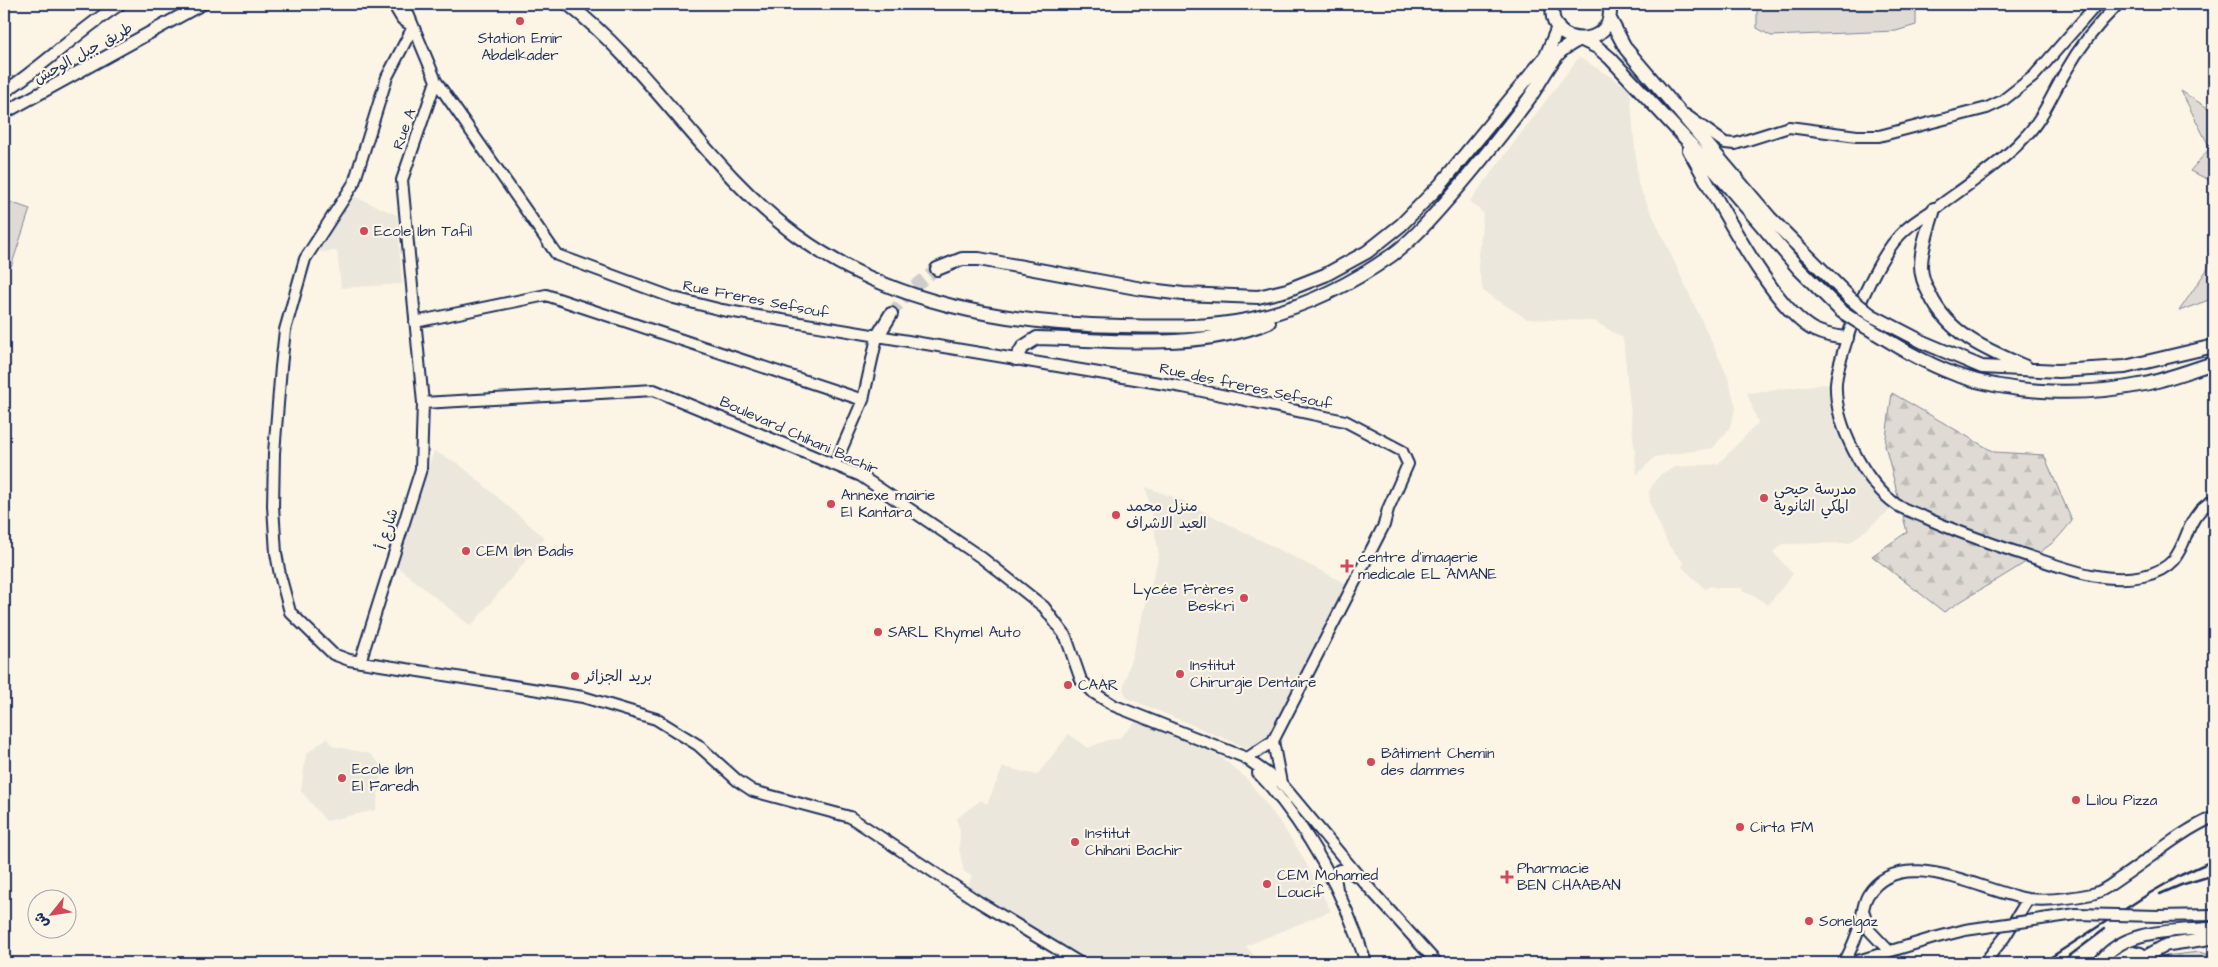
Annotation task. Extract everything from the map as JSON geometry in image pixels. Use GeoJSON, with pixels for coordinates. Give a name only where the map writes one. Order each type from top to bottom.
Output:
{"type":"FeatureCollection","features":[{"type":"Feature","properties":{"kind":"highway"},"geometry":{"type":"LineString","coordinates":[[568,4],[596,25],[628,58],[687,128],[773,216],[834,260],[887,286],[957,308],[1003,318],[1100,326],[1211,326],[1255,318],[1321,297]]}},
{"type":"Feature","properties":{"kind":"highway"},"geometry":{"type":"LineString","coordinates":[[1553,4],[1553,16],[1558,27],[1570,37],[1580,39],[1597,47],[1610,58],[1710,165],[1799,269],[1842,311],[1982,367],[2035,370],[2087,370],[2125,367],[2214,346]]}},
{"type":"Feature","properties":{"kind":"highway"},"geometry":{"type":"LineString","coordinates":[[1609,4],[1610,19],[1626,49],[1673,105],[1770,218],[1851,299],[1869,321],[1898,347],[1958,375],[2007,386],[2040,390],[2071,391],[2145,384],[2214,363]]}},
{"type":"Feature","properties":{"kind":"highway"},"geometry":{"type":"LineString","coordinates":[[1016,359],[1023,347],[1037,338],[1164,341],[1236,332],[1267,323],[1367,272],[1397,252],[1426,224],[1479,164],[1531,96],[1560,53],[1580,39],[1598,34],[1610,19]]}},
{"type":"Feature","properties":{"kind":"highway"},"geometry":{"type":"LineString","coordinates":[[937,269],[962,259],[979,259],[1166,292],[1258,297],[1286,290],[1325,275],[1367,252],[1401,225],[1440,185],[1546,56],[1558,27]]}},
{"type":"Feature","properties":{"kind":"highway"},"geometry":{"type":"LineString","coordinates":[[1677,131],[1747,250],[1786,306],[1813,329],[1831,336],[1847,338]]}},
{"type":"Feature","properties":{"kind":"highway"},"geometry":{"type":"LineString","coordinates":[[1934,209],[1924,246],[1921,266],[1924,283],[1934,303],[1960,334],[1985,349],[2035,370]]}},
{"type":"Feature","properties":{"kind":"highway"},"geometry":{"type":"LineString","coordinates":[[877,337],[891,314]]}},
{"type":"Feature","properties":{"kind":"main road","name":"طريق جبل الوحش"},"geometry":{"type":"LineString","coordinates":[[4,92],[33,73],[78,33],[120,4]]}},
{"type":"Feature","properties":{"kind":"main road","name":"طريق جبل الوحش"},"geometry":{"type":"LineString","coordinates":[[4,113],[202,4]]}},
{"type":"Feature","properties":{"kind":"main road"},"geometry":{"type":"LineString","coordinates":[[393,4],[402,19],[413,27]]}},
{"type":"Feature","properties":{"kind":"main road"},"geometry":{"type":"LineString","coordinates":[[404,4],[436,81]]}},
{"type":"Feature","properties":{"kind":"main road"},"geometry":{"type":"LineString","coordinates":[[1673,105],[1725,144],[1749,141],[1789,127],[1857,136],[1879,136],[1973,112],[2002,101],[2034,76],[2097,4]]}},
{"type":"Feature","properties":{"kind":"main road"},"geometry":{"type":"LineString","coordinates":[[2118,4],[2086,41],[2066,70],[2046,110],[2024,138],[1904,231],[1886,253],[1875,273],[1847,338],[1836,383],[1840,417],[1856,454],[1876,485],[1898,505],[1964,535],[2106,578],[2144,576],[2160,571],[2171,564],[2179,556],[2191,522],[2203,506],[2214,500]]}},
{"type":"Feature","properties":{"kind":"main road"},"geometry":{"type":"LineString","coordinates":[[413,27],[387,77],[354,183],[305,259],[285,330],[274,453],[273,506],[276,553],[290,612],[333,654],[360,662],[583,697],[656,719],[698,745],[738,781],[753,791],[850,817],[979,902],[1080,963]]}},
{"type":"Feature","properties":{"kind":"main road"},"geometry":{"type":"LineString","coordinates":[[2074,31],[2081,34],[2086,41]]}},
{"type":"Feature","properties":{"kind":"main road","name":"Rue A"},"geometry":{"type":"LineString","coordinates":[[415,322],[402,180],[436,81]]}},
{"type":"Feature","properties":{"kind":"main road","name":"Rue Freres Sefsouf"},"geometry":{"type":"LineString","coordinates":[[436,81],[557,255],[674,298],[722,310],[1016,359]]}},
{"type":"Feature","properties":{"kind":"main road"},"geometry":{"type":"LineString","coordinates":[[415,322],[546,295],[663,336],[863,400]]}},
{"type":"Feature","properties":{"kind":"main road","name":"شارع أ"},"geometry":{"type":"LineString","coordinates":[[360,662],[421,469],[423,403],[415,322]]}},
{"type":"Feature","properties":{"kind":"main road"},"geometry":{"type":"LineString","coordinates":[[835,464],[863,400],[877,337]]}},
{"type":"Feature","properties":{"kind":"main road","name":"Rue des freres Sefsouf"},"geometry":{"type":"LineString","coordinates":[[1016,359],[1184,387],[1345,421],[1402,451],[1408,464],[1388,509],[1384,525],[1273,741]]}},
{"type":"Feature","properties":{"kind":"main road","name":"Boulevard Chihani Bachir"},"geometry":{"type":"LineString","coordinates":[[423,403],[654,390],[835,464],[886,491],[982,558],[1044,607],[1066,637],[1081,680],[1094,692],[1115,706],[1245,758],[1281,783]]}},
{"type":"Feature","properties":{"kind":"main road"},"geometry":{"type":"LineString","coordinates":[[1366,963],[1358,939],[1321,861],[1288,810],[1245,758],[1273,741],[1281,783],[1361,879],[1437,963]]}},
{"type":"Feature","properties":{"kind":"main road"},"geometry":{"type":"LineString","coordinates":[[1844,963],[1856,936],[1864,904],[1874,887],[1890,876],[1909,872],[1942,874],[2028,899],[2062,898],[2096,893],[2204,821],[2214,817]]}},
{"type":"Feature","properties":{"kind":"main road"},"geometry":{"type":"LineString","coordinates":[[1337,892],[1336,878],[1339,870],[1346,870],[1361,879]]}},
{"type":"Feature","properties":{"kind":"main road"},"geometry":{"type":"LineString","coordinates":[[1984,963],[2004,938],[2028,899]]}},
{"type":"Feature","properties":{"kind":"main road"},"geometry":{"type":"LineString","coordinates":[[1864,904],[1870,930],[1888,950]]}},
{"type":"Feature","properties":{"kind":"main road"},"geometry":{"type":"LineString","coordinates":[[1851,963],[1888,950],[1965,930],[2076,914],[2214,915]]}},
{"type":"Feature","properties":{"kind":"main road"},"geometry":{"type":"LineString","coordinates":[[2099,963],[2117,945],[2130,938],[2214,928]]}},
{"type":"Feature","properties":{"kind":"main road"},"geometry":{"type":"LineString","coordinates":[[2134,963],[2147,960],[2166,945],[2214,938]]}},
{"type":"Feature","properties":{"kind":"main road"},"geometry":{"type":"LineString","coordinates":[[2112,963],[2130,952],[2137,951],[2147,960]]}},
{"type":"Feature","properties":{"kind":"shaded area"},"geometry":{"type":"Polygon","coordinates":[[[1579,57],[1630,89],[1638,184],[1728,377],[1736,408],[1729,429],[1713,448],[1655,457],[1637,475],[1623,338],[1594,321],[1527,319],[1483,291],[1478,266],[1483,213],[1470,201],[1579,57]]]}},
{"type":"Feature","properties":{"kind":"shaded area","name":"Ecole Ibn Tafil"},"geometry":{"type":"Polygon","coordinates":[[[353,196],[397,215],[402,284],[341,288],[337,251],[320,252],[320,246],[353,196]]]}},
{"type":"Feature","properties":{"kind":"shaded area","name":"مدرسة حيحي المكي الثانوية"},"geometry":{"type":"Polygon","coordinates":[[[1832,383],[1833,414],[1840,436],[1854,464],[1871,489],[1890,510],[1850,543],[1782,544],[1773,552],[1793,574],[1768,605],[1750,593],[1743,592],[1742,588],[1717,588],[1710,586],[1705,589],[1682,567],[1684,563],[1669,546],[1650,504],[1649,492],[1654,482],[1661,474],[1675,467],[1718,464],[1758,423],[1747,393],[1832,383]]]}},
{"type":"Feature","properties":{"kind":"shaded area","name":"CEM Ibn Badis"},"geometry":{"type":"Polygon","coordinates":[[[434,451],[459,464],[545,538],[471,626],[395,565],[434,451]]]}},
{"type":"Feature","properties":{"kind":"shaded area","name":"Lycée Frères Beskri"},"geometry":{"type":"Polygon","coordinates":[[[1146,487],[1181,500],[1347,584],[1268,740],[1258,747],[1245,747],[1127,698],[1123,689],[1159,555],[1146,487]]]}},
{"type":"Feature","properties":{"kind":"shaded area","name":"Institut Chihani Bachir"},"geometry":{"type":"Polygon","coordinates":[[[1138,720],[1221,757],[1248,780],[1301,854],[1331,911],[1246,946],[1256,958],[1255,963],[1091,963],[997,906],[968,886],[972,876],[964,872],[959,849],[960,830],[956,819],[981,800],[987,804],[1003,767],[1037,775],[1069,734],[1088,748],[1108,740],[1118,739],[1138,720]]]}},
{"type":"Feature","properties":{"kind":"shaded area","name":"Ecole Ibn El Faredh"},"geometry":{"type":"Polygon","coordinates":[[[327,738],[333,746],[370,754],[382,766],[376,810],[326,821],[301,791],[306,754],[327,738]]]}},
{"type":"Feature","properties":{"kind":"green space"},"geometry":{"type":"Polygon","coordinates":[[[1757,4],[1916,4],[1916,25],[1896,31],[1771,36],[1757,28],[1757,4]]]}},
{"type":"Feature","properties":{"kind":"green space"},"geometry":{"type":"Polygon","coordinates":[[[2181,91],[2214,112],[2214,182],[2190,171],[2210,148],[2181,91]]]}},
{"type":"Feature","properties":{"kind":"green space"},"geometry":{"type":"Polygon","coordinates":[[[4,200],[30,209],[11,267],[4,265],[4,200]]]}},
{"type":"Feature","properties":{"kind":"green space"},"geometry":{"type":"Polygon","coordinates":[[[2214,247],[2214,298],[2179,311],[2208,268],[2214,247]]]}},
{"type":"Feature","properties":{"kind":"green space"},"geometry":{"type":"Polygon","coordinates":[[[1892,393],[1994,452],[2044,455],[2072,521],[2051,544],[2012,571],[1944,612],[1872,556],[1907,532],[1885,445],[1892,393]]]}},
{"type":"Feature","properties":{"kind":"green space"},"geometry":{"type":"Polygon","coordinates":[[[2199,952],[2214,956],[2214,963],[2161,963],[2165,956],[2199,952]]]}},
{"type":"Feature","properties":{"kind":"tunnel"},"geometry":{"type":"LineString","coordinates":[[891,314],[911,289],[937,269]]}},
{"type":"Feature","properties":{"kind":"railway"},"geometry":{"type":"LineString","coordinates":[[2042,963],[2150,893],[2181,875],[2214,860]]}},
{"type":"Feature","properties":{"kind":"railway"},"geometry":{"type":"LineString","coordinates":[[2160,894],[2181,885],[2214,875]]}},
{"type":"Feature","properties":{"kind":"railway"},"geometry":{"type":"LineString","coordinates":[[2060,963],[2105,929]]}},
{"type":"Feature","properties":{"kind":"place","name":"Station Emir Abdelkader"},"geometry":{"type":"Point","coordinates":[520,21]}},
{"type":"Feature","properties":{"kind":"place","name":"Ecole Ibn Tafil"},"geometry":{"type":"Point","coordinates":[364,231]}},
{"type":"Feature","properties":{"kind":"place","name":"مدرسة حيحي المكي الثانوية"},"geometry":{"type":"Point","coordinates":[1764,498]}},
{"type":"Feature","properties":{"kind":"place","name":"Annexe mairie El Kantara"},"geometry":{"type":"Point","coordinates":[831,504]}},
{"type":"Feature","properties":{"kind":"place","name":"منزل محمد العيد الاشراف"},"geometry":{"type":"Point","coordinates":[1116,515]}},
{"type":"Feature","properties":{"kind":"place","name":"CEM Ibn Badis"},"geometry":{"type":"Point","coordinates":[466,551]}},
{"type":"Feature","properties":{"kind":"place","name":"centre d'imagerie medicale EL AMANE"},"geometry":{"type":"Point","coordinates":[1347,566]}},
{"type":"Feature","properties":{"kind":"place","name":"Lycée Frères Beskri"},"geometry":{"type":"Point","coordinates":[1244,598]}},
{"type":"Feature","properties":{"kind":"place","name":"SARL Rhymel Auto"},"geometry":{"type":"Point","coordinates":[878,632]}},
{"type":"Feature","properties":{"kind":"place","name":"Institut Chirurgie Dentaire"},"geometry":{"type":"Point","coordinates":[1180,674]}},
{"type":"Feature","properties":{"kind":"place","name":"بريد الجزائر"},"geometry":{"type":"Point","coordinates":[575,676]}},
{"type":"Feature","properties":{"kind":"place","name":"CAAR"},"geometry":{"type":"Point","coordinates":[1068,685]}},
{"type":"Feature","properties":{"kind":"place","name":"Bâtiment Chemin des dammes"},"geometry":{"type":"Point","coordinates":[1371,762]}},
{"type":"Feature","properties":{"kind":"place","name":"Ecole Ibn El Faredh"},"geometry":{"type":"Point","coordinates":[342,778]}},
{"type":"Feature","properties":{"kind":"place","name":"Lilou Pizza"},"geometry":{"type":"Point","coordinates":[2076,800]}},
{"type":"Feature","properties":{"kind":"place","name":"Cirta FM"},"geometry":{"type":"Point","coordinates":[1740,827]}},
{"type":"Feature","properties":{"kind":"place","name":"Institut Chihani Bachir"},"geometry":{"type":"Point","coordinates":[1075,842]}},
{"type":"Feature","properties":{"kind":"place","name":"Pharmacie BEN CHAABAN"},"geometry":{"type":"Point","coordinates":[1507,877]}},
{"type":"Feature","properties":{"kind":"place","name":"CEM Mohamed Loucif"},"geometry":{"type":"Point","coordinates":[1267,884]}},
{"type":"Feature","properties":{"kind":"place","name":"Sonelgaz"},"geometry":{"type":"Point","coordinates":[1809,921]}}]}
